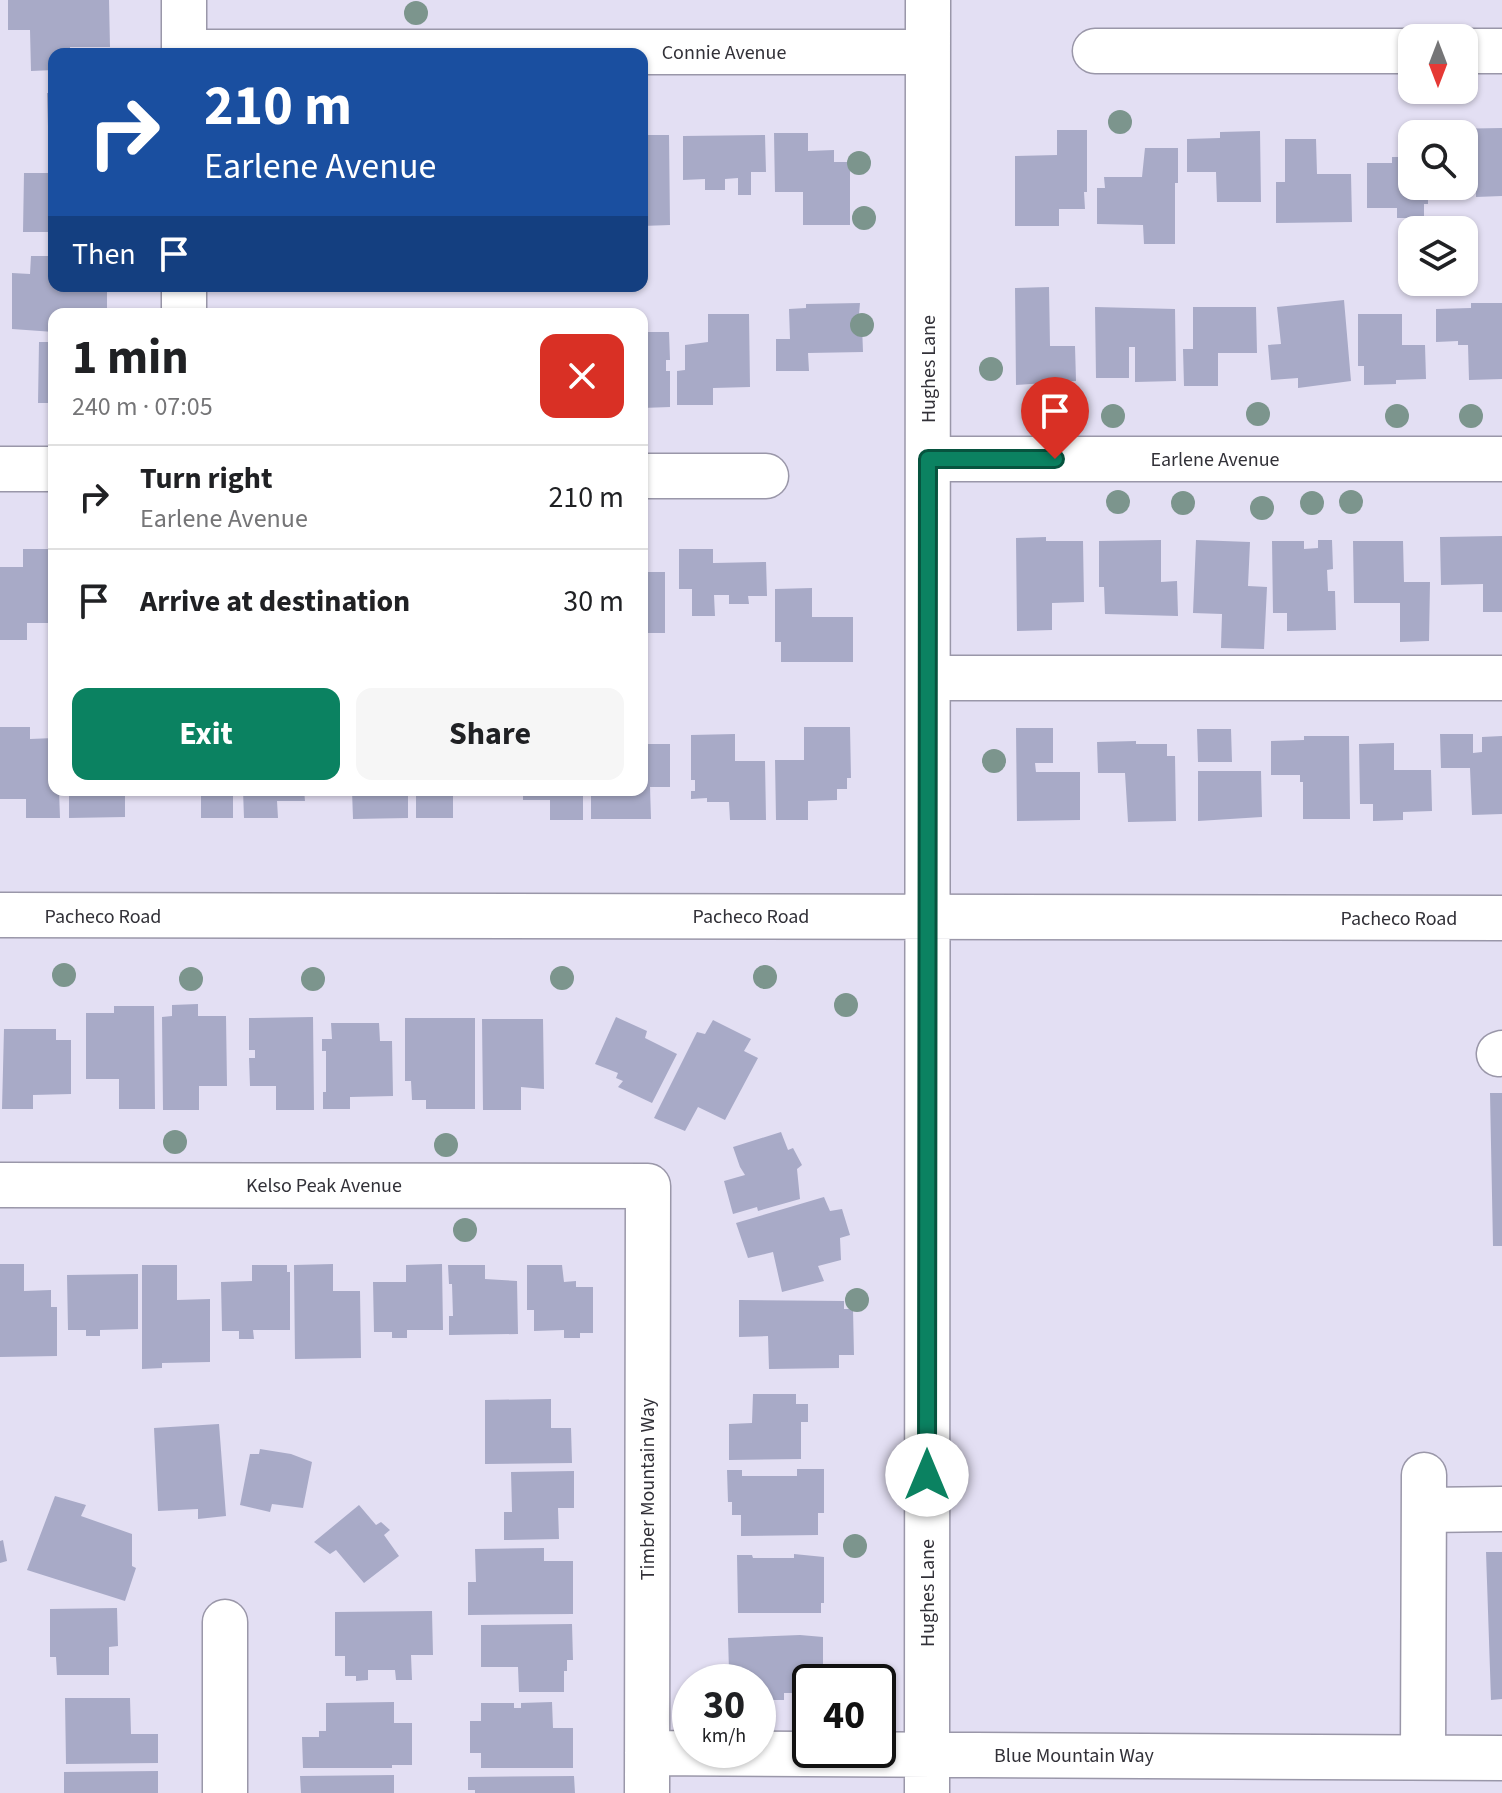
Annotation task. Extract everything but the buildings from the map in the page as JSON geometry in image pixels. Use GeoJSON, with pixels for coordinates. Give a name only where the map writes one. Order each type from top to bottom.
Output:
{"type":"FeatureCollection","features":[{"type":"Feature","properties":{"kind":"street"},"geometry":{"type":"LineString","coordinates":[[184,0],[184,48]]}},
{"type":"Feature","properties":{"kind":"street","name":"Hughes Lane"},"geometry":{"type":"LineString","coordinates":[[927,1773],[928,0]]}},
{"type":"Feature","properties":{"kind":"street"},"geometry":{"type":"LineString","coordinates":[[1095,51],[1398,51]]}},
{"type":"Feature","properties":{"kind":"street"},"geometry":{"type":"LineString","coordinates":[[1478,51],[1502,51]]}},
{"type":"Feature","properties":{"kind":"street","name":"Connie Avenue"},"geometry":{"type":"LineString","coordinates":[[648,52],[928,52]]}},
{"type":"Feature","properties":{"kind":"street","name":"Earlene Avenue"},"geometry":{"type":"LineString","coordinates":[[928,459],[1502,459]]}},
{"type":"Feature","properties":{"kind":"street"},"geometry":{"type":"LineString","coordinates":[[0,469],[48,469]]}},
{"type":"Feature","properties":{"kind":"street"},"geometry":{"type":"LineString","coordinates":[[648,476],[766,476]]}},
{"type":"Feature","properties":{"kind":"street"},"geometry":{"type":"LineString","coordinates":[[928,678],[1502,678]]}},
{"type":"Feature","properties":{"kind":"street","name":"Pacheco Road"},"geometry":{"type":"LineString","coordinates":[[0,915],[1502,918]]}},
{"type":"Feature","properties":{"kind":"street","name":"Kelso Peak Avenue"},"geometry":{"type":"LineString","coordinates":[[0,1185],[648,1186]]}},
{"type":"Feature","properties":{"kind":"street","name":"Timber Mountain Way"},"geometry":{"type":"LineString","coordinates":[[647,1773],[648,1186]]}},
{"type":"Feature","properties":{"kind":"street"},"geometry":{"type":"LineString","coordinates":[[1423,1757],[1424,1492],[1502,1509]]}},
{"type":"Feature","properties":{"kind":"street"},"geometry":{"type":"LineString","coordinates":[[225,1622],[225,1793]]}},
{"type":"Feature","properties":{"kind":"street","name":"Blue Mountain Way"},"geometry":{"type":"LineString","coordinates":[[647,1773],[927,1773],[1423,1757],[1502,1758]]}},
{"type":"Feature","properties":{"kind":"route"},"geometry":{"type":"LineString","coordinates":[[927,1475],[928,459],[1055,459]]}}]}
